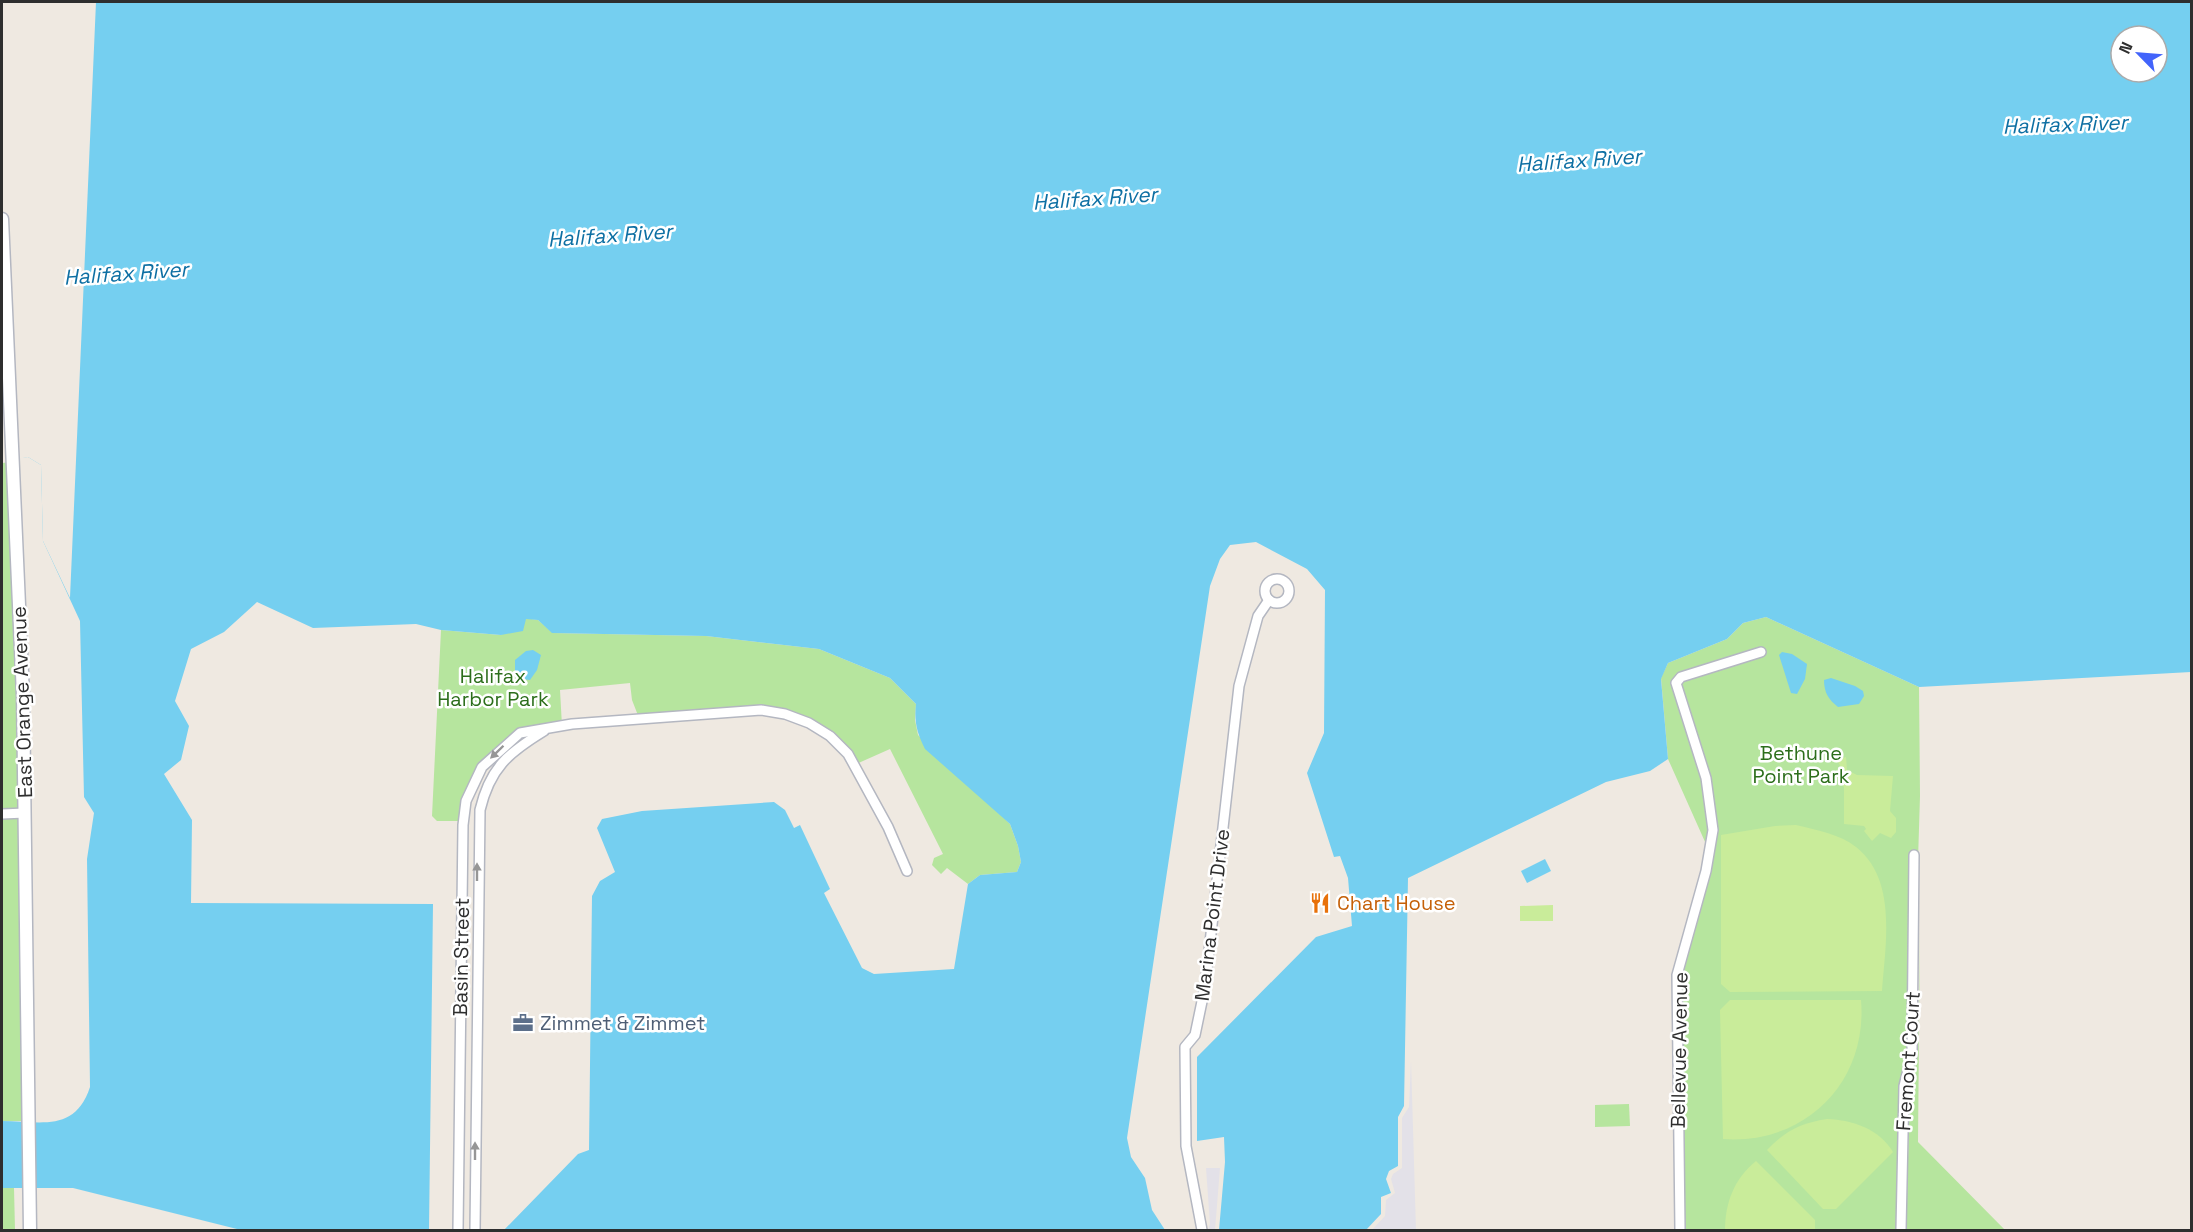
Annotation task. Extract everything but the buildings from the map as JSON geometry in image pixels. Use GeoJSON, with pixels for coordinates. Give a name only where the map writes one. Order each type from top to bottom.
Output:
{"type":"FeatureCollection","features":[{"type":"Feature","properties":{"kind":"street","name":"East Orange Avenue"},"geometry":{"type":"LineString","coordinates":[[2,219],[23,696],[30,1230]]}},
{"type":"Feature","properties":{"kind":"street","name":"Marina Point Drive"},"geometry":{"type":"LineString","coordinates":[[1202,1230],[1186,1146],[1185,1047],[1195,1035],[1205,987],[1239,686],[1258,616],[1269,600]]}},
{"type":"Feature","properties":{"kind":"street","name":"Bellevue Avenue"},"geometry":{"type":"LineString","coordinates":[[1680,1230],[1677,975],[1706,871],[1713,830],[1706,778],[1676,683],[1681,677],[1761,652]]}},
{"type":"Feature","properties":{"kind":"street","name":"Basin Street"},"geometry":{"type":"LineString","coordinates":[[458,1230],[463,825],[466,801],[482,767],[520,733],[583,723],[761,710],[800,720],[830,736],[848,754],[888,827],[907,871]]}},
{"type":"Feature","properties":{"kind":"street","name":"Basin Street"},"geometry":{"type":"LineString","coordinates":[[475,1230],[478,826],[484,790],[506,756],[549,728]]}},
{"type":"Feature","properties":{"kind":"street"},"geometry":{"type":"LineString","coordinates":[[2,814],[25,813]]}},
{"type":"Feature","properties":{"kind":"street"},"geometry":{"type":"LineString","coordinates":[[463,825],[478,826]]}},
{"type":"Feature","properties":{"kind":"street","name":"Fremont Court"},"geometry":{"type":"LineString","coordinates":[[1901,1230],[1904,1086],[1912,1054],[1914,855]]}},
{"type":"Feature","properties":{"kind":"street"},"geometry":{"type":"LineString","coordinates":[[461,913],[477,912]]}},
{"type":"Feature","properties":{"kind":"street"},"geometry":{"type":"LineString","coordinates":[[461,1003],[476,1002]]}},
{"type":"Feature","properties":{"kind":"street"},"geometry":{"type":"LineString","coordinates":[[460,1060],[476,1060]]}},
{"type":"Feature","properties":{"kind":"street"},"geometry":{"type":"LineString","coordinates":[[459,1185],[475,1185]]}},
{"type":"Feature","properties":{"kind":"shaded area"},"geometry":{"type":"Polygon","coordinates":[[[1411,1061],[1416,1230],[1372,1230],[1385,1216],[1386,1200],[1395,1193],[1391,1179],[1393,1174],[1402,1168],[1402,1118],[1409,1107],[1411,1061]]]}},
{"type":"Feature","properties":{"kind":"shaded area"},"geometry":{"type":"Polygon","coordinates":[[[1206,1168],[1220,1168],[1215,1230],[1208,1230],[1210,1224],[1206,1168]]]}},
{"type":"Feature","properties":{"kind":"green space"},"geometry":{"type":"Polygon","coordinates":[[[10,459],[31,1121],[2,1121],[2,460],[10,459]]]}},
{"type":"Feature","properties":{"kind":"green space","name":"Bethune Point Park"},"geometry":{"type":"Polygon","coordinates":[[[1766,617],[1919,687],[1920,796],[1912,1054],[1904,1086],[1901,1230],[1686,1230],[1677,1123],[1677,975],[1710,853],[1668,759],[1661,678],[1668,663],[1727,639],[1743,623],[1766,617]]]}},
{"type":"Feature","properties":{"kind":"green space","name":"Halifax Harbor Park"},"geometry":{"type":"Polygon","coordinates":[[[525,618],[538,620],[553,633],[706,636],[819,649],[890,678],[916,704],[915,720],[918,735],[1010,824],[1021,862],[1017,872],[980,875],[968,884],[947,868],[941,874],[932,865],[934,858],[943,854],[890,749],[854,765],[848,754],[809,723],[761,710],[639,718],[632,700],[630,683],[560,690],[562,726],[520,733],[482,767],[463,821],[437,821],[432,816],[441,630],[501,635],[525,618]]]}},
{"type":"Feature","properties":{"kind":"green space"},"geometry":{"type":"Polygon","coordinates":[[[1846,757],[1847,770],[1857,775],[1893,776],[1890,811],[1896,818],[1896,832],[1891,838],[1880,833],[1872,841],[1864,831],[1866,829],[1864,826],[1844,824],[1844,787],[1838,780],[1842,769],[1837,760],[1846,757]]]}},
{"type":"Feature","properties":{"kind":"green space"},"geometry":{"type":"Polygon","coordinates":[[[1796,825],[1828,833],[1850,843],[1869,861],[1878,877],[1886,914],[1882,991],[1730,992],[1721,984],[1721,835],[1796,825]]]}},
{"type":"Feature","properties":{"kind":"green space"},"geometry":{"type":"Polygon","coordinates":[[[1553,905],[1553,921],[1520,921],[1520,906],[1553,905]]]}},
{"type":"Feature","properties":{"kind":"green space"},"geometry":{"type":"Polygon","coordinates":[[[1920,928],[1918,1142],[2005,1230],[1906,1230],[1910,1087],[1918,1054],[1920,928]]]}},
{"type":"Feature","properties":{"kind":"green space"},"geometry":{"type":"Polygon","coordinates":[[[1730,1000],[1861,1000],[1860,1030],[1854,1057],[1842,1082],[1825,1102],[1805,1119],[1780,1131],[1753,1138],[1723,1139],[1720,1010],[1730,1000]]]}},
{"type":"Feature","properties":{"kind":"green space"},"geometry":{"type":"Polygon","coordinates":[[[1629,1104],[1630,1126],[1595,1127],[1595,1105],[1629,1104]]]}},
{"type":"Feature","properties":{"kind":"green space"},"geometry":{"type":"Polygon","coordinates":[[[1827,1119],[1846,1121],[1864,1127],[1880,1137],[1893,1152],[1836,1209],[1823,1209],[1767,1150],[1794,1129],[1827,1119]]]}},
{"type":"Feature","properties":{"kind":"green space"},"geometry":{"type":"Polygon","coordinates":[[[1756,1161],[1815,1220],[1815,1230],[1725,1230],[1725,1220],[1732,1192],[1748,1168],[1756,1161]]]}},
{"type":"Feature","properties":{"kind":"green space"},"geometry":{"type":"Polygon","coordinates":[[[2,1188],[14,1188],[15,1230],[2,1230],[2,1188]]]}},
{"type":"Feature","properties":{"kind":"water","name":"Halifax River"},"geometry":{"type":"Polygon","coordinates":[[[2,2],[2191,2],[2191,672],[1919,687],[1766,617],[1743,623],[1727,639],[1668,663],[1661,679],[1668,759],[1650,771],[1606,782],[1408,878],[1404,1106],[1398,1117],[1398,1166],[1389,1171],[1386,1179],[1391,1193],[1381,1197],[1381,1214],[1366,1230],[1219,1230],[1225,1162],[1224,1137],[1197,1141],[1197,1057],[1316,937],[1352,926],[1348,878],[1340,856],[1334,857],[1307,773],[1324,733],[1325,590],[1307,569],[1256,542],[1230,545],[1220,559],[1210,586],[1127,1138],[1131,1157],[1145,1178],[1152,1210],[1165,1230],[504,1230],[578,1154],[589,1150],[592,896],[600,881],[615,872],[597,828],[602,819],[642,811],[774,802],[785,810],[794,828],[800,825],[830,889],[824,893],[862,968],[874,974],[954,969],[968,884],[980,875],[1017,872],[1021,862],[1010,824],[925,749],[917,727],[916,704],[890,678],[819,649],[706,636],[552,633],[538,620],[526,619],[523,631],[501,635],[441,630],[416,624],[313,628],[257,602],[224,632],[191,649],[175,701],[189,726],[181,760],[164,774],[192,820],[191,903],[433,904],[429,1230],[241,1230],[73,1188],[2,1188],[2,1121],[43,1122],[66,1118],[83,1102],[90,1087],[87,859],[94,813],[84,797],[80,621],[43,541],[41,465],[28,457],[2,460],[2,2]]]}},
{"type":"Feature","properties":{"kind":"water"},"geometry":{"type":"Polygon","coordinates":[[[533,650],[541,655],[537,670],[530,680],[521,679],[515,673],[515,660],[526,651],[533,650]]]}},
{"type":"Feature","properties":{"kind":"water"},"geometry":{"type":"Polygon","coordinates":[[[1782,652],[1792,654],[1807,664],[1805,679],[1797,694],[1791,693],[1779,655],[1782,652]]]}},
{"type":"Feature","properties":{"kind":"water"},"geometry":{"type":"Polygon","coordinates":[[[1831,678],[1863,691],[1864,696],[1859,704],[1838,707],[1828,696],[1824,685],[1824,680],[1831,678]]]}},
{"type":"Feature","properties":{"kind":"water"},"geometry":{"type":"Polygon","coordinates":[[[1545,859],[1551,871],[1527,883],[1521,871],[1545,859]]]}},
{"type":"Feature","properties":{"kind":"pier"},"geometry":{"type":"Polygon","coordinates":[[[2,2],[96,2],[70,598],[43,541],[41,465],[28,457],[23,458],[23,461],[2,463],[2,2]]]}},
{"type":"Feature","properties":{"kind":"place","name":"Chart House"},"geometry":{"type":"Point","coordinates":[1320,903]}},
{"type":"Feature","properties":{"kind":"place","name":"Zimmet & Zimmet"},"geometry":{"type":"Point","coordinates":[523,1023]}}]}
